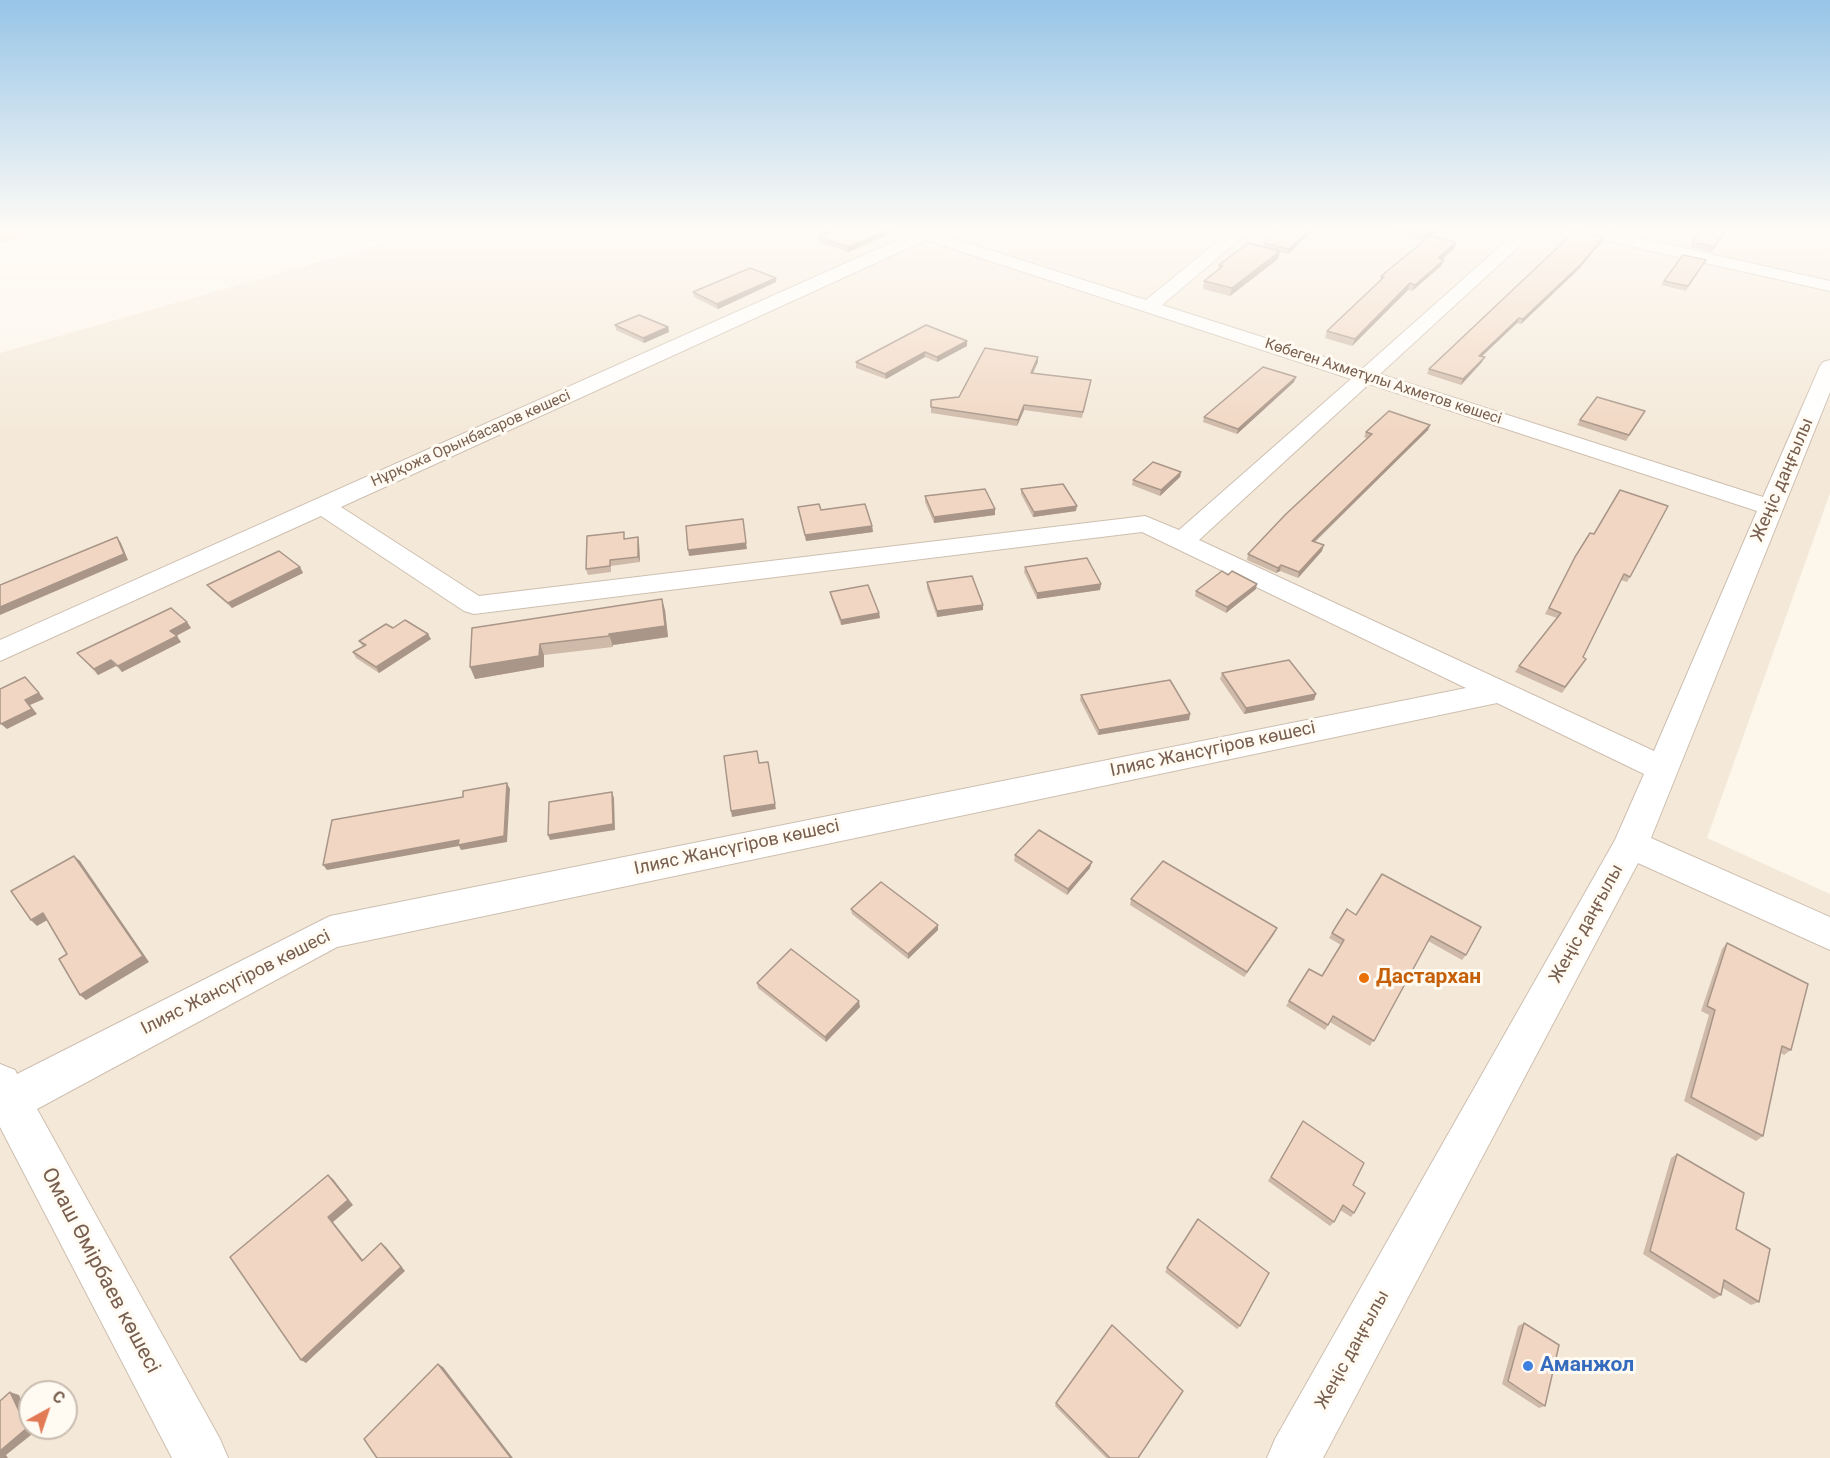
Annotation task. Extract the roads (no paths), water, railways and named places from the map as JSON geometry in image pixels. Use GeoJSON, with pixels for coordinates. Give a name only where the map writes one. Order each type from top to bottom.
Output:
{"type":"FeatureCollection","features":[{"type":"Feature","properties":{"kind":"street","name":"Нұрқожа Орынбасаров көшесі"},"geometry":{"type":"LineString","coordinates":[[0,651],[791,295]]}},
{"type":"Feature","properties":{"kind":"street","name":"Көбеген Ахметұлы Ахметов көшесі"},"geometry":{"type":"LineString","coordinates":[[1114,295],[1771,507]]}},
{"type":"Feature","properties":{"kind":"street"},"geometry":{"type":"LineString","coordinates":[[1148,307],[1163,295]]}},
{"type":"Feature","properties":{"kind":"street"},"geometry":{"type":"LineString","coordinates":[[1181,542],[1457,295]]}},
{"type":"Feature","properties":{"kind":"street","name":"Жеңіс даңғылы"},"geometry":{"type":"LineString","coordinates":[[1294,1458],[1631,844],[1830,366]]}},
{"type":"Feature","properties":{"kind":"street"},"geometry":{"type":"LineString","coordinates":[[322,506],[474,605],[1145,524],[1663,769]]}},
{"type":"Feature","properties":{"kind":"street","name":"Ілияс Жансүгіров көшесі"},"geometry":{"type":"LineString","coordinates":[[5,1093],[330,932],[1499,692]]}},
{"type":"Feature","properties":{"kind":"street"},"geometry":{"type":"LineString","coordinates":[[1631,844],[1830,934]]}},
{"type":"Feature","properties":{"kind":"street","name":"Омаш Өмірбаев көшесі"},"geometry":{"type":"LineString","coordinates":[[5,1093],[201,1458]]}},
{"type":"Feature","properties":{"kind":"place","name":"Дастархан"},"geometry":{"type":"Point","coordinates":[1364,978]}},
{"type":"Feature","properties":{"kind":"place","name":"Аманжол"},"geometry":{"type":"Point","coordinates":[1528,1366]}}]}
